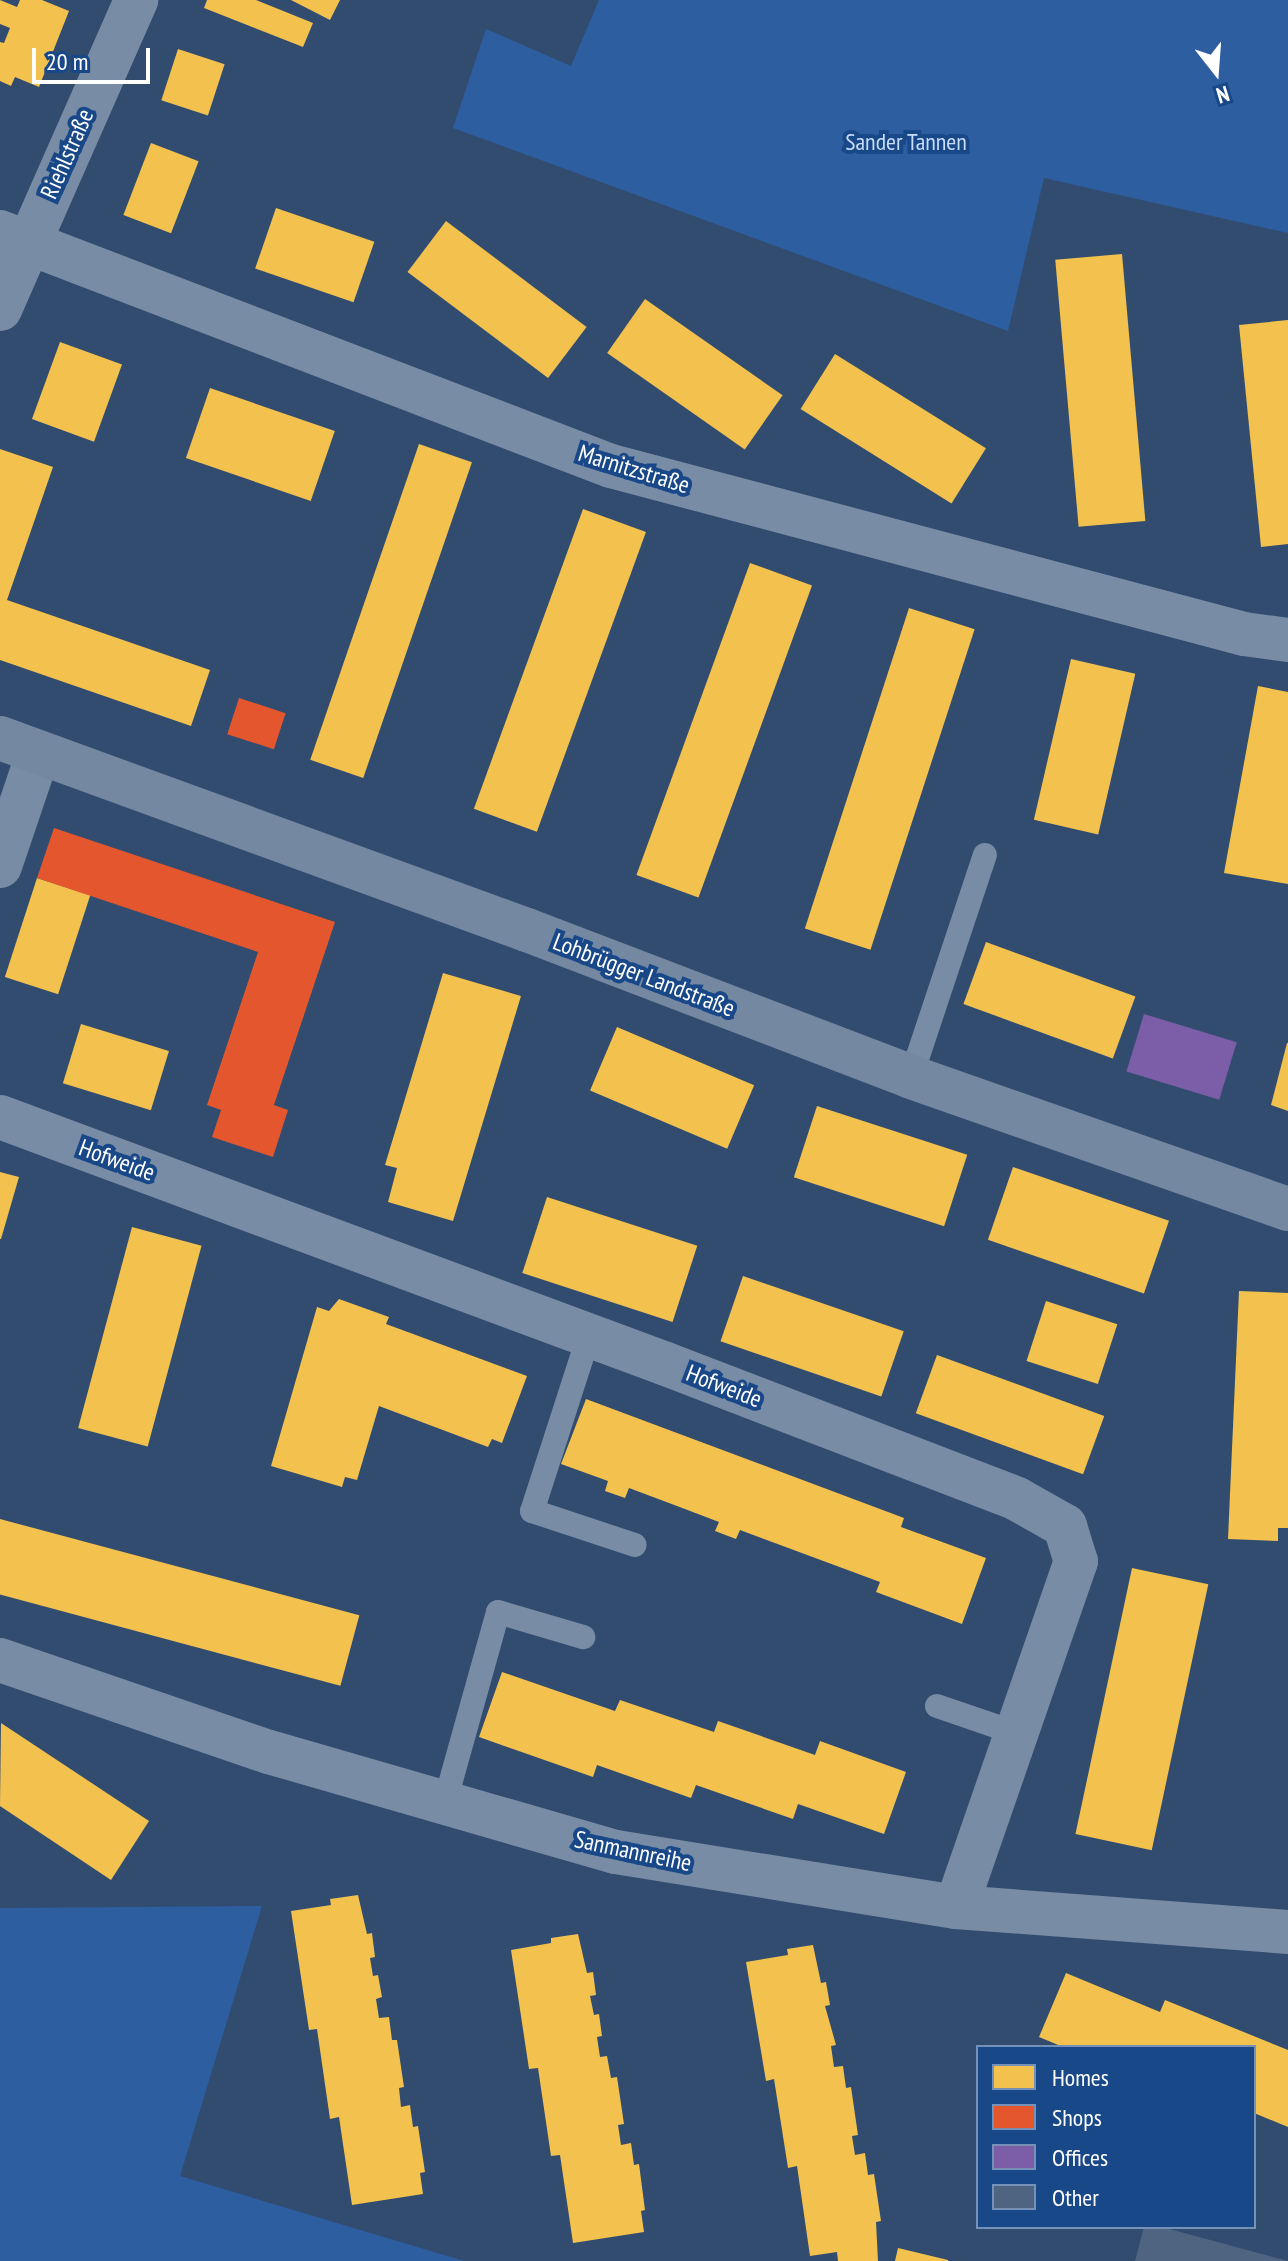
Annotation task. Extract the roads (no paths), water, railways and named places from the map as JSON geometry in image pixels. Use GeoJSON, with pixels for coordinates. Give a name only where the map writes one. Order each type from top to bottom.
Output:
{"type":"FeatureCollection","features":[{"type":"Feature","properties":{"kind":"street","name":"Riehlstraße"},"geometry":{"type":"LineString","coordinates":[[0,309],[14,237],[136,0]]}},
{"type":"Feature","properties":{"kind":"street","name":"Marnitzstraße"},"geometry":{"type":"LineString","coordinates":[[14,237],[611,466],[1244,634],[1288,640]]}},
{"type":"Feature","properties":{"kind":"street"},"geometry":{"type":"LineString","coordinates":[[0,866],[19,746]]}},
{"type":"Feature","properties":{"kind":"street","name":"Lohbrügger Landstraße"},"geometry":{"type":"LineString","coordinates":[[19,746],[527,930],[911,1077],[1288,1209]]}},
{"type":"Feature","properties":{"kind":"street","name":"Hofweide"},"geometry":{"type":"LineString","coordinates":[[0,1117],[589,1335],[1017,1499],[1065,1526],[1076,1561],[956,1907]]}},
{"type":"Feature","properties":{"kind":"street","name":"Sanmannreihe"},"geometry":{"type":"LineString","coordinates":[[0,1660],[269,1752],[616,1852],[956,1907],[1288,1932]]}},
{"type":"Feature","properties":{"kind":"lane"},"geometry":{"type":"LineString","coordinates":[[911,1077],[985,855]]}},
{"type":"Feature","properties":{"kind":"lane"},"geometry":{"type":"LineString","coordinates":[[589,1335],[532,1511],[635,1545]]}},
{"type":"Feature","properties":{"kind":"lane"},"geometry":{"type":"LineString","coordinates":[[445,1802],[498,1612],[583,1637]]}},
{"type":"Feature","properties":{"kind":"lane"},"geometry":{"type":"LineString","coordinates":[[937,1706],[1016,1733]]}},
{"type":"Feature","properties":{"kind":"park label","name":"Sander Tannen"},"geometry":{"type":"Point","coordinates":[906,142]}}]}
